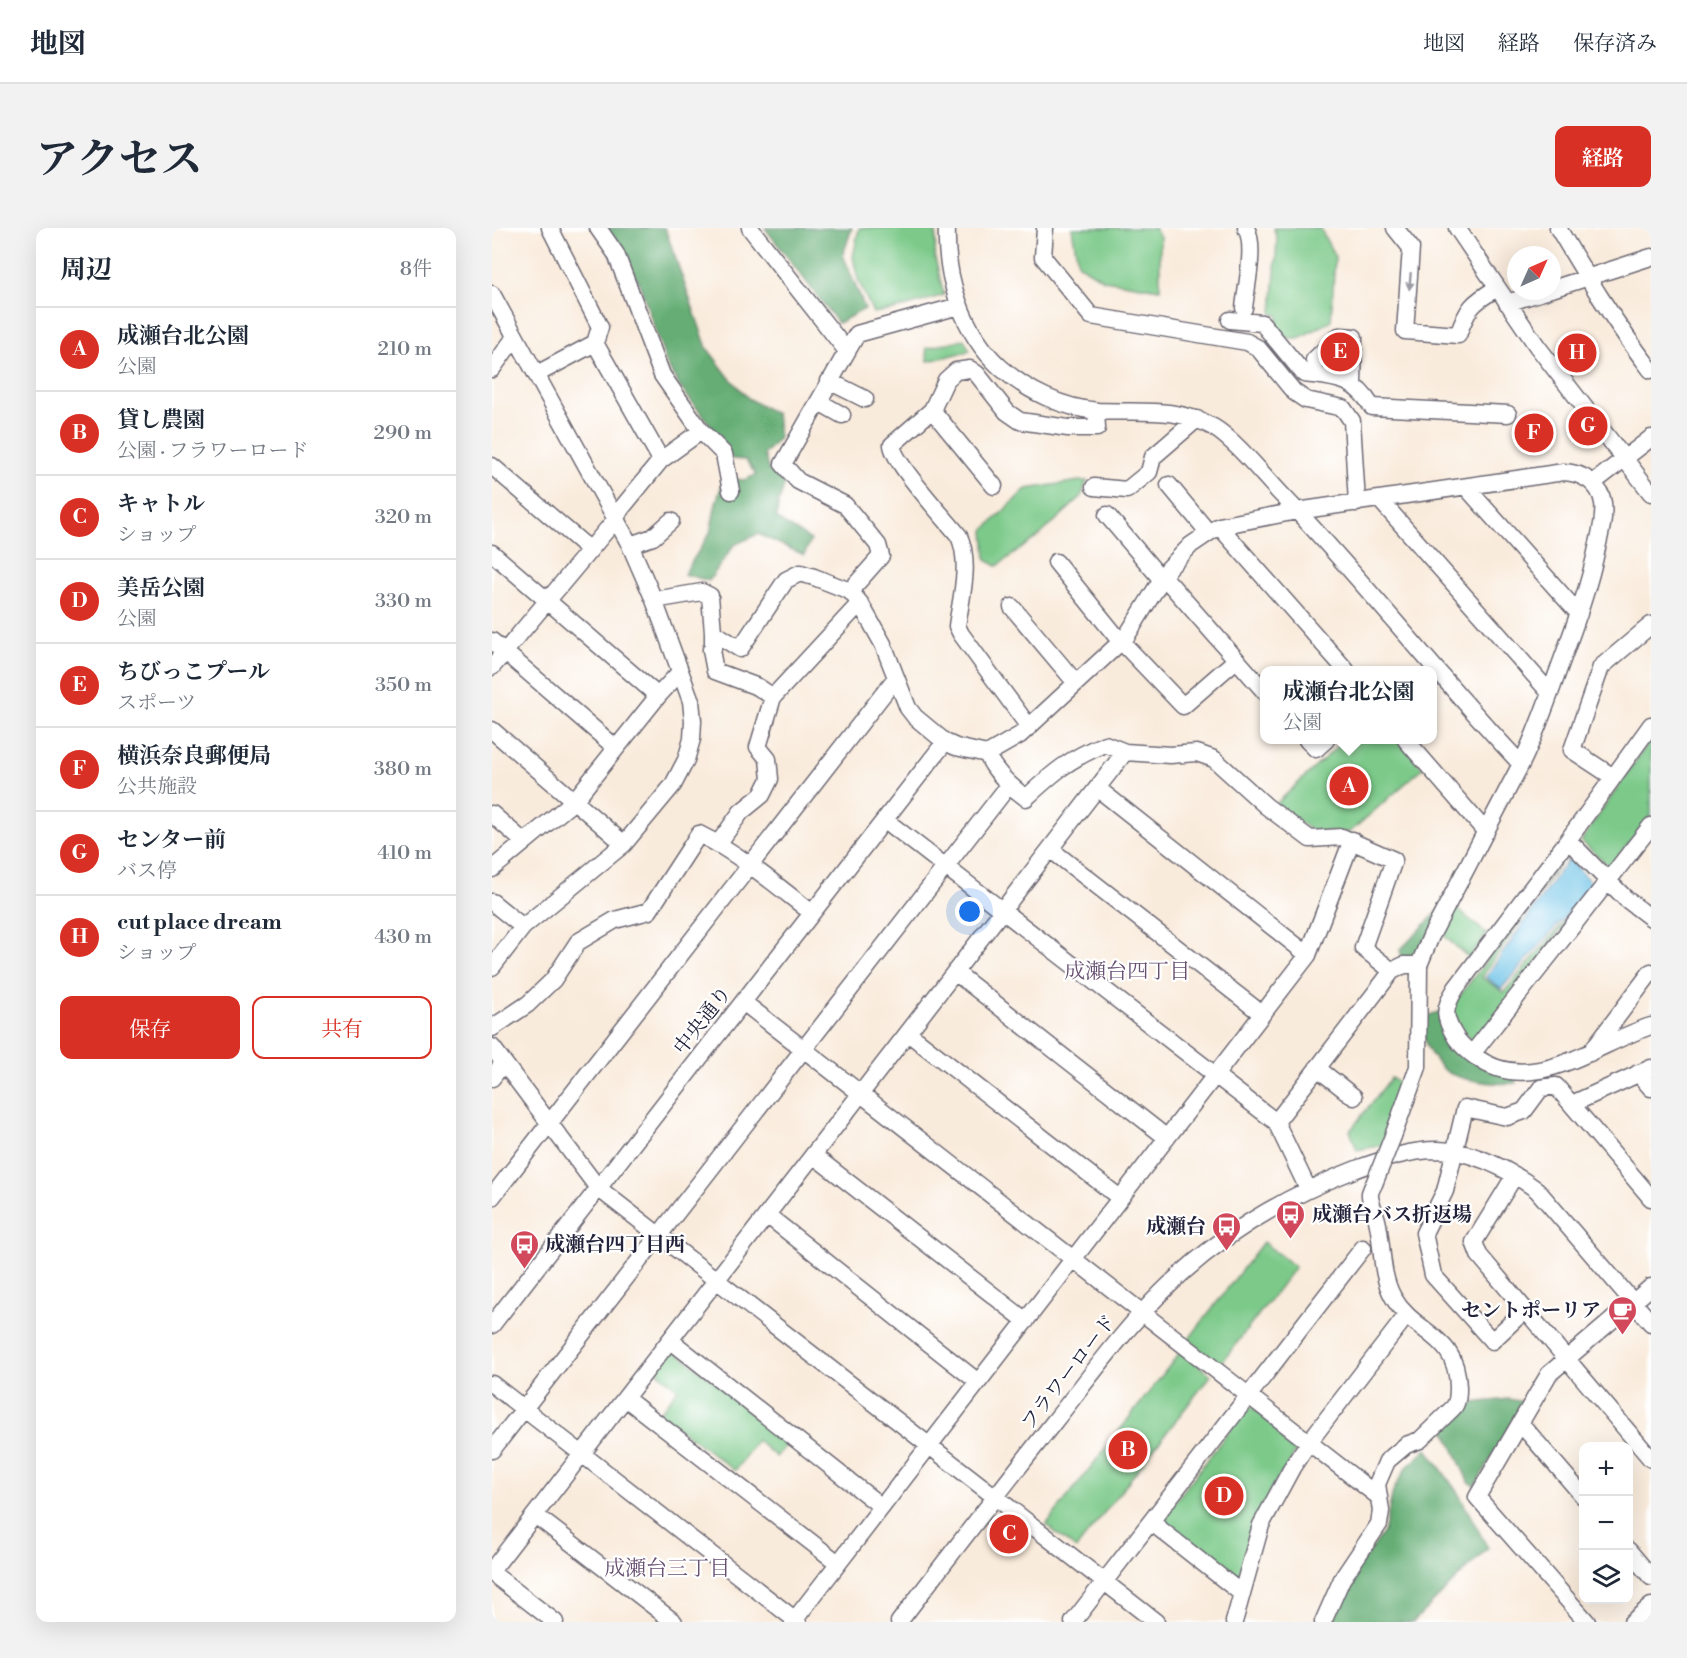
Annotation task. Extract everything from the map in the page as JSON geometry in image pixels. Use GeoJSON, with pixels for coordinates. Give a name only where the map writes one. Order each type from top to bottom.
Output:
{"type":"FeatureCollection","features":[{"type":"Feature","properties":{"kind":"street"},"geometry":{"type":"LineString","coordinates":[[537,374],[595,343],[600,327],[550,228]]}},
{"type":"Feature","properties":{"kind":"street"},"geometry":{"type":"LineString","coordinates":[[598,228],[616,254],[662,375],[701,431],[724,454],[731,491]]}},
{"type":"Feature","properties":{"kind":"street"},"geometry":{"type":"LineString","coordinates":[[750,228],[846,350]]}},
{"type":"Feature","properties":{"kind":"street"},"geometry":{"type":"LineString","coordinates":[[947,228],[949,267],[959,306],[978,343],[1000,367],[1015,379],[1062,405],[1096,411],[1168,411],[1215,428],[1297,511],[1432,666]]}},
{"type":"Feature","properties":{"kind":"street"},"geometry":{"type":"LineString","coordinates":[[1045,228],[1042,257],[1091,316],[1247,342],[1258,348],[1294,392],[1306,400],[1343,408],[1352,421],[1357,502]]}},
{"type":"Feature","properties":{"kind":"street"},"geometry":{"type":"LineString","coordinates":[[1244,308],[1250,248],[1249,231],[1246,228]]}},
{"type":"Feature","properties":{"kind":"street"},"geometry":{"type":"LineString","coordinates":[[1395,228],[1411,248],[1405,331],[1458,335],[1466,312],[1479,299],[1497,288]]}},
{"type":"Feature","properties":{"kind":"street"},"geometry":{"type":"LineString","coordinates":[[1457,228],[1537,346],[1651,493]]}},
{"type":"Feature","properties":{"kind":"street"},"geometry":{"type":"LineString","coordinates":[[1558,228],[1587,278],[1630,343],[1651,370]]}},
{"type":"Feature","properties":{"kind":"street"},"geometry":{"type":"LineString","coordinates":[[1561,286],[1651,257]]}},
{"type":"Feature","properties":{"kind":"street"},"geometry":{"type":"LineString","coordinates":[[492,294],[630,545],[654,600],[691,701],[693,721],[692,739],[686,760],[673,784],[624,844],[523,927],[492,967]]}},
{"type":"Feature","properties":{"kind":"street"},"geometry":{"type":"LineString","coordinates":[[1507,303],[1517,300]]}},
{"type":"Feature","properties":{"kind":"street"},"geometry":{"type":"LineString","coordinates":[[718,844],[741,812],[762,795],[770,779],[768,759],[758,747],[773,698],[855,597],[881,556],[878,545],[845,505],[798,481],[783,464],[857,333],[959,306]]}},
{"type":"Feature","properties":{"kind":"street"},"geometry":{"type":"LineString","coordinates":[[1230,320],[1262,323],[1304,374],[1336,377],[1353,384],[1365,396],[1371,407],[1508,414]]}},
{"type":"Feature","properties":{"kind":"street"},"geometry":{"type":"LineString","coordinates":[[1316,375],[1314,360],[1339,336],[1354,338],[1353,384]]}},
{"type":"Feature","properties":{"kind":"street"},"geometry":{"type":"LineString","coordinates":[[492,369],[515,337]]}},
{"type":"Feature","properties":{"kind":"street"},"geometry":{"type":"LineString","coordinates":[[595,343],[661,460]]}},
{"type":"Feature","properties":{"kind":"street"},"geometry":{"type":"LineString","coordinates":[[1029,727],[957,626],[964,546],[959,536],[893,452],[892,445],[932,410],[946,380],[956,371],[970,369],[977,374],[1007,412],[1020,421],[1068,428],[1097,428],[1096,411]]}},
{"type":"Feature","properties":{"kind":"street"},"geometry":{"type":"LineString","coordinates":[[829,381],[865,399]]}},
{"type":"Feature","properties":{"kind":"street"},"geometry":{"type":"LineString","coordinates":[[819,402],[842,415]]}},
{"type":"Feature","properties":{"kind":"street"},"geometry":{"type":"LineString","coordinates":[[932,410],[994,486]]}},
{"type":"Feature","properties":{"kind":"street"},"geometry":{"type":"LineString","coordinates":[[1094,487],[1127,490],[1149,472],[1153,457],[1197,420]]}},
{"type":"Feature","properties":{"kind":"street"},"geometry":{"type":"LineString","coordinates":[[492,667],[498,647],[547,601],[615,520],[621,509],[661,460],[701,431]]}},
{"type":"Feature","properties":{"kind":"street"},"geometry":{"type":"LineString","coordinates":[[1593,483],[1651,438]]}},
{"type":"Feature","properties":{"kind":"street"},"geometry":{"type":"LineString","coordinates":[[492,466],[590,550]]}},
{"type":"Feature","properties":{"kind":"street"},"geometry":{"type":"LineString","coordinates":[[713,632],[740,649],[786,580],[800,573],[814,577],[855,597],[883,644],[908,708],[923,725],[945,742],[956,747],[987,754],[1020,735],[1122,641],[1177,559],[1213,529],[1297,511],[1564,472],[1583,476],[1593,483],[1600,493],[1603,513],[1592,572],[1531,744],[1431,936],[1419,965],[1418,1067],[1370,1194],[1379,1228],[1384,1268],[1392,1296],[1407,1315],[1447,1348],[1454,1360],[1458,1378],[1456,1405],[1420,1440],[1406,1445],[1387,1461],[1377,1484],[1381,1511],[1379,1524],[1342,1579],[1323,1622]]}},
{"type":"Feature","properties":{"kind":"street"},"geometry":{"type":"LineString","coordinates":[[1169,485],[1342,666]]}},
{"type":"Feature","properties":{"kind":"street"},"geometry":{"type":"LineString","coordinates":[[1466,487],[1579,614]]}},
{"type":"Feature","properties":{"kind":"street"},"geometry":{"type":"LineString","coordinates":[[1380,500],[1550,693]]}},
{"type":"Feature","properties":{"kind":"street"},"geometry":{"type":"LineString","coordinates":[[1107,515],[1260,686]]}},
{"type":"Feature","properties":{"kind":"street"},"geometry":{"type":"LineString","coordinates":[[630,545],[653,537],[671,521]]}},
{"type":"Feature","properties":{"kind":"street"},"geometry":{"type":"LineString","coordinates":[[492,553],[658,696]]}},
{"type":"Feature","properties":{"kind":"street"},"geometry":{"type":"LineString","coordinates":[[1056,562],[1105,623],[1183,706],[1236,660]]}},
{"type":"Feature","properties":{"kind":"street"},"geometry":{"type":"LineString","coordinates":[[654,600],[702,592],[710,596],[713,632],[711,650],[715,671],[758,687],[773,698]]}},
{"type":"Feature","properties":{"kind":"street"},"geometry":{"type":"LineString","coordinates":[[1012,607],[1076,683]]}},
{"type":"Feature","properties":{"kind":"street"},"geometry":{"type":"LineString","coordinates":[[1613,777],[1572,750],[1601,667],[1651,625]]}},
{"type":"Feature","properties":{"kind":"street"},"geometry":{"type":"LineString","coordinates":[[498,647],[616,748]]}},
{"type":"Feature","properties":{"kind":"street"},"geometry":{"type":"LineString","coordinates":[[492,869],[574,801],[680,672]]}},
{"type":"Feature","properties":{"kind":"street"},"geometry":{"type":"LineString","coordinates":[[1437,672],[1521,764]]}},
{"type":"Feature","properties":{"kind":"street"},"geometry":{"type":"LineString","coordinates":[[492,1197],[896,679]]}},
{"type":"Feature","properties":{"kind":"street"},"geometry":{"type":"LineString","coordinates":[[1651,725],[1568,840],[1456,988],[1445,1007],[1447,1022],[1452,1032],[1472,1054],[1487,1066],[1521,1072],[1557,1065],[1651,1026]]}},
{"type":"Feature","properties":{"kind":"street"},"geometry":{"type":"LineString","coordinates":[[492,730],[624,844]]}},
{"type":"Feature","properties":{"kind":"street","name":"中央通り"},"geometry":{"type":"LineString","coordinates":[[492,1325],[945,742]]}},
{"type":"Feature","properties":{"kind":"street"},"geometry":{"type":"LineString","coordinates":[[987,754],[1010,785],[1026,798],[1059,767],[1105,744],[1125,752],[1170,755],[1197,753],[1214,759],[1266,806],[1310,839],[1342,837],[1394,860],[1364,948],[1392,971]]}},
{"type":"Feature","properties":{"kind":"street"},"geometry":{"type":"LineString","coordinates":[[1409,744],[1486,832]]}},
{"type":"Feature","properties":{"kind":"street"},"geometry":{"type":"LineString","coordinates":[[555,1622],[492,1571],[1125,752]]}},
{"type":"Feature","properties":{"kind":"street"},"geometry":{"type":"LineString","coordinates":[[492,1450],[1010,785]]}},
{"type":"Feature","properties":{"kind":"street"},"geometry":{"type":"LineString","coordinates":[[1097,788],[1308,955]]}},
{"type":"Feature","properties":{"kind":"street"},"geometry":{"type":"LineString","coordinates":[[492,814],[524,842]]}},
{"type":"Feature","properties":{"kind":"street"},"geometry":{"type":"LineString","coordinates":[[885,820],[1276,1122],[1308,1189]]}},
{"type":"Feature","properties":{"kind":"street"},"geometry":{"type":"LineString","coordinates":[[1472,1054],[1651,826]]}},
{"type":"Feature","properties":{"kind":"street"},"geometry":{"type":"LineString","coordinates":[[492,1028],[528,1004],[553,980],[579,942],[615,920],[649,911],[699,834],[750,866],[812,913]]}},
{"type":"Feature","properties":{"kind":"street"},"geometry":{"type":"LineString","coordinates":[[492,1384],[795,1621],[1308,955],[1352,840]]}},
{"type":"Feature","properties":{"kind":"street"},"geometry":{"type":"LineString","coordinates":[[1568,840],[1607,881],[1651,918]]}},
{"type":"Feature","properties":{"kind":"street"},"geometry":{"type":"LineString","coordinates":[[1050,849],[1262,1014]]}},
{"type":"Feature","properties":{"kind":"street"},"geometry":{"type":"LineString","coordinates":[[492,902],[523,927]]}},
{"type":"Feature","properties":{"kind":"street"},"geometry":{"type":"LineString","coordinates":[[1276,1122],[1392,971],[1404,965],[1419,965]]}},
{"type":"Feature","properties":{"kind":"street"},"geometry":{"type":"LineString","coordinates":[[955,972],[1167,1138]]}},
{"type":"Feature","properties":{"kind":"street"},"geometry":{"type":"LineString","coordinates":[[1589,1053],[1651,972]]}},
{"type":"Feature","properties":{"kind":"street"},"geometry":{"type":"LineString","coordinates":[[743,1002],[1379,1497]]}},
{"type":"Feature","properties":{"kind":"street"},"geometry":{"type":"LineString","coordinates":[[908,1033],[1120,1198]]}},
{"type":"Feature","properties":{"kind":"street"},"geometry":{"type":"LineString","coordinates":[[492,1047],[598,1188],[1156,1622]]}},
{"type":"Feature","properties":{"kind":"street"},"geometry":{"type":"LineString","coordinates":[[492,1078],[503,1063]]}},
{"type":"Feature","properties":{"kind":"street"},"geometry":{"type":"LineString","coordinates":[[1317,1068],[1354,1097]]}},
{"type":"Feature","properties":{"kind":"street"},"geometry":{"type":"LineString","coordinates":[[1572,1104],[1645,1070],[1651,1088]]}},
{"type":"Feature","properties":{"kind":"street"},"geometry":{"type":"LineString","coordinates":[[1525,1310],[1492,1341],[1433,1275],[1424,1233],[1445,1191],[1465,1108],[1508,1117],[1524,1111],[1541,1088],[1556,1086],[1651,1198]]}},
{"type":"Feature","properties":{"kind":"street","name":"フラワーロード"},"geometry":{"type":"LineString","coordinates":[[899,1622],[1142,1312],[1180,1275],[1246,1224],[1308,1189],[1359,1168],[1400,1155],[1422,1151],[1454,1152],[1483,1160],[1515,1175],[1537,1190],[1651,1323]]}},
{"type":"Feature","properties":{"kind":"street"},"geometry":{"type":"LineString","coordinates":[[813,1155],[1026,1321]]}},
{"type":"Feature","properties":{"kind":"street"},"geometry":{"type":"LineString","coordinates":[[1515,1175],[1474,1242],[1479,1255],[1651,1459]]}},
{"type":"Feature","properties":{"kind":"street"},"geometry":{"type":"LineString","coordinates":[[766,1215],[978,1382]]}},
{"type":"Feature","properties":{"kind":"street"},"geometry":{"type":"LineString","coordinates":[[1073,1622],[1364,1248]]}},
{"type":"Feature","properties":{"kind":"street"},"geometry":{"type":"LineString","coordinates":[[1587,1622],[1477,1497],[1549,1374],[1651,1287]]}},
{"type":"Feature","properties":{"kind":"street"},"geometry":{"type":"LineString","coordinates":[[1234,1622],[1261,1525],[1293,1466],[1407,1315]]}},
{"type":"Feature","properties":{"kind":"street"},"geometry":{"type":"LineString","coordinates":[[670,1340],[882,1507]]}},
{"type":"Feature","properties":{"kind":"street"},"geometry":{"type":"LineString","coordinates":[[625,1398],[838,1563]]}},
{"type":"Feature","properties":{"kind":"street"},"geometry":{"type":"LineString","coordinates":[[1521,1424],[1583,1496]]}},
{"type":"Feature","properties":{"kind":"street"},"geometry":{"type":"LineString","coordinates":[[535,1515],[674,1622]]}},
{"type":"Feature","properties":{"kind":"street"},"geometry":{"type":"LineString","coordinates":[[1151,1522],[1241,1593]]}},
{"type":"Feature","properties":{"kind":"street"},"geometry":{"type":"LineString","coordinates":[[1633,1555],[1651,1576]]}},
{"type":"Feature","properties":{"kind":"street"},"geometry":{"type":"LineString","coordinates":[[1632,1622],[1651,1606]]}},
{"type":"Feature","properties":{"kind":"green space"},"geometry":{"type":"Polygon","coordinates":[[[606,228],[665,228],[707,348],[749,399],[776,414],[779,438],[764,454],[769,471],[785,480],[777,510],[777,519],[811,540],[804,555],[758,534],[734,545],[709,581],[684,574],[710,533],[724,478],[744,480],[756,475],[746,460],[732,459],[721,438],[680,387],[667,365],[639,282],[606,228]]]}},
{"type":"Feature","properties":{"kind":"green space"},"geometry":{"type":"Polygon","coordinates":[[[765,228],[852,228],[843,255],[865,309],[838,323],[765,228]]]}},
{"type":"Feature","properties":{"kind":"green space"},"geometry":{"type":"Polygon","coordinates":[[[859,228],[936,228],[935,258],[944,295],[894,310],[873,313],[858,280],[853,257],[859,228]]]}},
{"type":"Feature","properties":{"kind":"green space"},"geometry":{"type":"Polygon","coordinates":[[[1072,228],[1154,228],[1160,237],[1160,289],[1104,280],[1078,264],[1072,228]]]}},
{"type":"Feature","properties":{"kind":"green space"},"geometry":{"type":"Polygon","coordinates":[[[1274,228],[1320,228],[1335,257],[1331,321],[1299,338],[1286,338],[1277,328],[1278,315],[1272,314],[1277,241],[1274,228]]]}},
{"type":"Feature","properties":{"kind":"green space"},"geometry":{"type":"Polygon","coordinates":[[[964,339],[970,351],[928,361],[926,348],[964,339]]]}},
{"type":"Feature","properties":{"kind":"green space"},"geometry":{"type":"Polygon","coordinates":[[[1087,481],[1081,497],[1040,535],[997,566],[986,560],[984,530],[1026,489],[1087,481]]]}},
{"type":"Feature","properties":{"kind":"green space"},"geometry":{"type":"Polygon","coordinates":[[[1651,739],[1651,815],[1610,867],[1581,841],[1651,739]]]}},
{"type":"Feature","properties":{"kind":"green space"},"geometry":{"type":"Polygon","coordinates":[[[1340,744],[1402,744],[1423,768],[1350,832],[1313,832],[1276,804],[1340,744]]]}},
{"type":"Feature","properties":{"kind":"green space"},"geometry":{"type":"Polygon","coordinates":[[[1561,862],[1482,977],[1504,992],[1592,889],[1475,1044],[1467,1036],[1452,1006],[1561,862]]]}},
{"type":"Feature","properties":{"kind":"green space"},"geometry":{"type":"Polygon","coordinates":[[[1452,897],[1419,965],[1404,965],[1400,950],[1452,897]]]}},
{"type":"Feature","properties":{"kind":"green space"},"geometry":{"type":"Polygon","coordinates":[[[1455,907],[1487,934],[1469,958],[1441,933],[1455,907]]]}},
{"type":"Feature","properties":{"kind":"green space"},"geometry":{"type":"Polygon","coordinates":[[[1441,1011],[1445,1027],[1514,1078],[1516,1083],[1489,1083],[1458,1077],[1441,1067],[1428,1049],[1424,1034],[1429,1015],[1441,1011]]]}},
{"type":"Feature","properties":{"kind":"green space"},"geometry":{"type":"Polygon","coordinates":[[[1391,1078],[1407,1088],[1384,1145],[1357,1150],[1350,1131],[1391,1078]]]}},
{"type":"Feature","properties":{"kind":"green space"},"geometry":{"type":"Polygon","coordinates":[[[1263,1242],[1295,1267],[1220,1365],[1188,1340],[1263,1242]]]}},
{"type":"Feature","properties":{"kind":"green space"},"geometry":{"type":"Polygon","coordinates":[[[674,1350],[790,1441],[776,1457],[757,1440],[735,1471],[659,1413],[678,1389],[655,1369],[668,1352],[674,1350]]]}},
{"type":"Feature","properties":{"kind":"green space"},"geometry":{"type":"Polygon","coordinates":[[[1181,1351],[1211,1375],[1076,1549],[1046,1525],[1181,1351]]]}},
{"type":"Feature","properties":{"kind":"green space"},"geometry":{"type":"Polygon","coordinates":[[[1509,1399],[1524,1402],[1475,1486],[1468,1481],[1444,1428],[1471,1403],[1509,1399]]]}},
{"type":"Feature","properties":{"kind":"green space"},"geometry":{"type":"Polygon","coordinates":[[[1249,1405],[1297,1441],[1298,1445],[1290,1462],[1271,1488],[1242,1573],[1230,1576],[1163,1524],[1164,1516],[1249,1405]]]}},
{"type":"Feature","properties":{"kind":"green space"},"geometry":{"type":"Polygon","coordinates":[[[1427,1449],[1458,1493],[1488,1548],[1413,1622],[1327,1622],[1357,1569],[1384,1532],[1393,1491],[1406,1468],[1427,1449]]]}},
{"type":"Feature","properties":{"kind":"water"},"geometry":{"type":"Polygon","coordinates":[[[1342,343],[1347,348],[1347,360],[1338,368],[1329,367],[1332,358],[1329,355],[1342,343]]]}},
{"type":"Feature","properties":{"kind":"water"},"geometry":{"type":"Polygon","coordinates":[[[1569,858],[1593,885],[1501,989],[1486,977],[1569,858]]]}},
{"type":"Feature","properties":{"kind":"place","name":"ちびっこプール"},"geometry":{"type":"Point","coordinates":[1340,352]}},
{"type":"Feature","properties":{"kind":"place","name":"cut place dream"},"geometry":{"type":"Point","coordinates":[1577,353]}},
{"type":"Feature","properties":{"kind":"place","name":"センター前"},"geometry":{"type":"Point","coordinates":[1588,426]}},
{"type":"Feature","properties":{"kind":"place","name":"横浜奈良郵便局"},"geometry":{"type":"Point","coordinates":[1534,433]}},
{"type":"Feature","properties":{"kind":"place","name":"成瀬台北公園"},"geometry":{"type":"Point","coordinates":[1349,786]}},
{"type":"Feature","properties":{"kind":"place","name":"成瀬台バス折返場"},"geometry":{"type":"Point","coordinates":[1291,1240]}},
{"type":"Feature","properties":{"kind":"place","name":"成瀬台"},"geometry":{"type":"Point","coordinates":[1227,1252]}},
{"type":"Feature","properties":{"kind":"place","name":"成瀬台四丁目西"},"geometry":{"type":"Point","coordinates":[524,1270]}},
{"type":"Feature","properties":{"kind":"place","name":"セントポーリア"},"geometry":{"type":"Point","coordinates":[1622,1336]}},
{"type":"Feature","properties":{"kind":"place","name":"貸し農園"},"geometry":{"type":"Point","coordinates":[1128,1450]}},
{"type":"Feature","properties":{"kind":"place","name":"美岳公園"},"geometry":{"type":"Point","coordinates":[1224,1496]}},
{"type":"Feature","properties":{"kind":"place","name":"キャトル"},"geometry":{"type":"Point","coordinates":[1009,1534]}},
{"type":"Feature","properties":{"kind":"district","name":"成瀬台四丁目"},"geometry":{"type":"Point","coordinates":[1127,971]}},
{"type":"Feature","properties":{"kind":"district","name":"成瀬台三丁目"},"geometry":{"type":"Point","coordinates":[667,1568]}}]}
